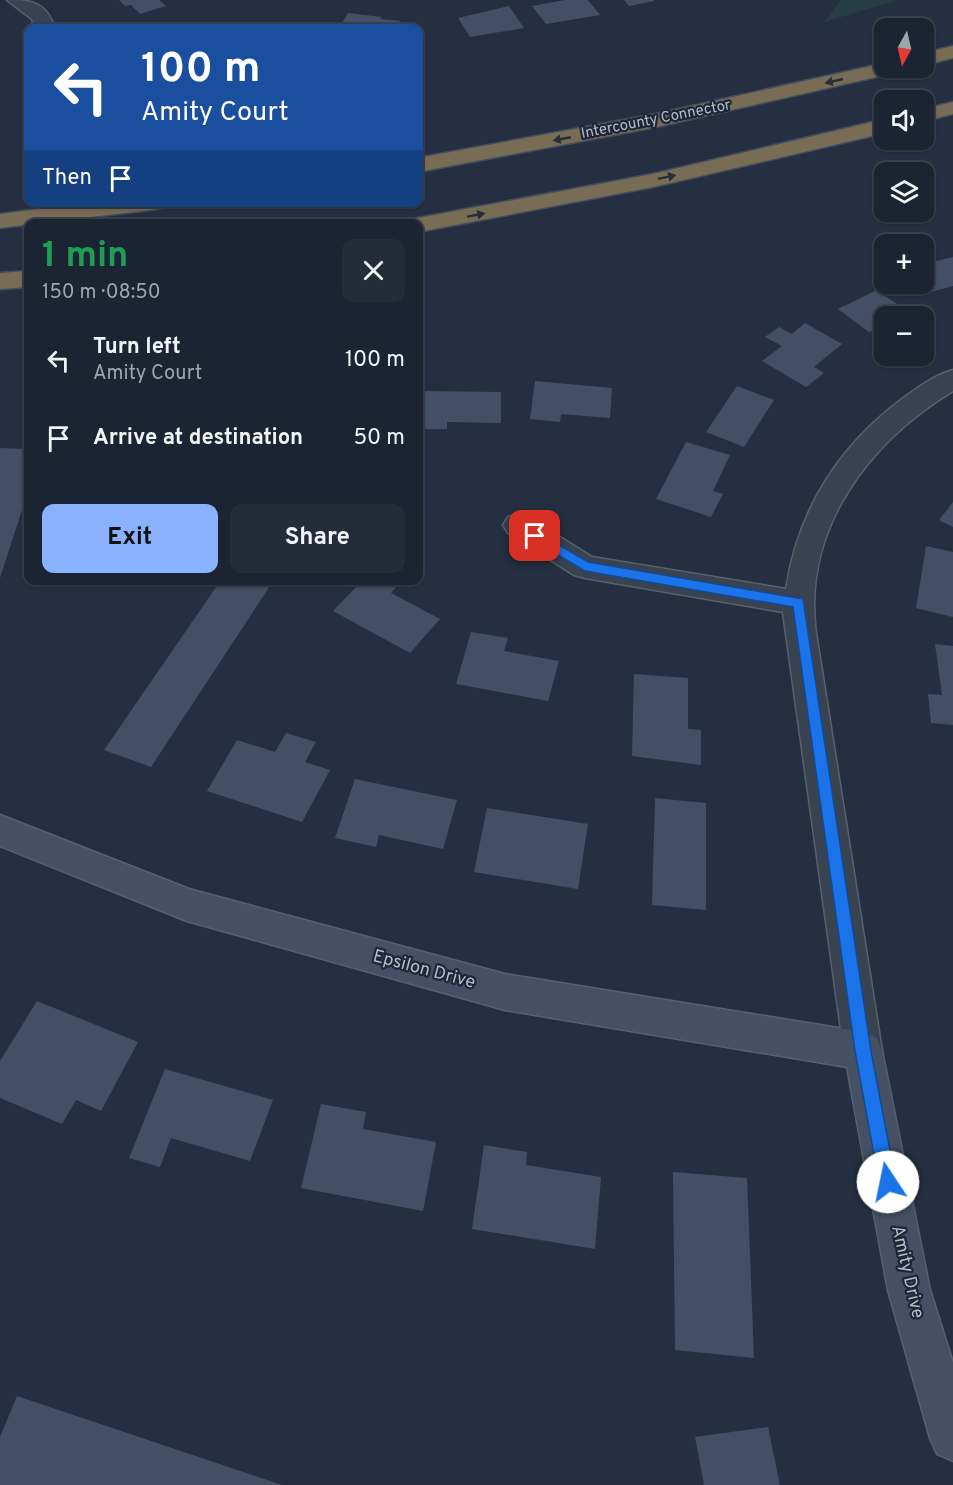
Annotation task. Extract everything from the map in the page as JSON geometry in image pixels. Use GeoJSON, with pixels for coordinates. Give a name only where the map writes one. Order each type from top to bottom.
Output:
{"type":"FeatureCollection","features":[{"type":"Feature","properties":{"kind":"highway"},"geometry":{"type":"LineString","coordinates":[[934,57],[953,52]]}},
{"type":"Feature","properties":{"kind":"highway","name":"Intercounty Connector"},"geometry":{"type":"LineString","coordinates":[[423,164],[634,125],[761,99],[874,72]]}},
{"type":"Feature","properties":{"kind":"highway"},"geometry":{"type":"LineString","coordinates":[[934,113],[953,108]]}},
{"type":"Feature","properties":{"kind":"highway"},"geometry":{"type":"LineString","coordinates":[[934,123],[953,119]]}},
{"type":"Feature","properties":{"kind":"highway"},"geometry":{"type":"LineString","coordinates":[[744,162],[874,129]]}},
{"type":"Feature","properties":{"kind":"highway"},"geometry":{"type":"LineString","coordinates":[[423,224],[534,205],[874,135]]}},
{"type":"Feature","properties":{"kind":"highway"},"geometry":{"type":"LineString","coordinates":[[0,221],[116,207]]}},
{"type":"Feature","properties":{"kind":"highway"},"geometry":{"type":"LineString","coordinates":[[0,281],[24,279]]}},
{"type":"Feature","properties":{"kind":"street"},"geometry":{"type":"LineString","coordinates":[[17,0],[41,16],[44,24]]}},
{"type":"Feature","properties":{"kind":"street","name":"Amity Drive"},"geometry":{"type":"LineString","coordinates":[[953,379],[920,397],[871,438],[833,486],[811,541],[798,603],[863,1051],[909,1290],[953,1438]]}},
{"type":"Feature","properties":{"kind":"street"},"geometry":{"type":"LineString","coordinates":[[518,525],[585,567],[798,603]]}},
{"type":"Feature","properties":{"kind":"street","name":"Epsilon Drive"},"geometry":{"type":"LineString","coordinates":[[0,830],[187,905],[505,992],[863,1051]]}},
{"type":"Feature","properties":{"kind":"green space"},"geometry":{"type":"Polygon","coordinates":[[[841,0],[899,0],[824,22],[841,0]]]}},
{"type":"Feature","properties":{"kind":"building"},"geometry":{"type":"Polygon","coordinates":[[[119,0],[159,0],[166,6],[140,14],[131,5],[125,6],[119,0]]]}},
{"type":"Feature","properties":{"kind":"building"},"geometry":{"type":"Polygon","coordinates":[[[565,0],[588,0],[600,15],[546,24],[532,6],[565,0]]]}},
{"type":"Feature","properties":{"kind":"building"},"geometry":{"type":"Polygon","coordinates":[[[624,0],[654,0],[654,1],[629,6],[624,0]]]}},
{"type":"Feature","properties":{"kind":"building"},"geometry":{"type":"Polygon","coordinates":[[[509,6],[524,28],[470,37],[458,18],[509,6]]]}},
{"type":"Feature","properties":{"kind":"building"},"geometry":{"type":"Polygon","coordinates":[[[348,13],[400,21],[399,24],[341,24],[348,13]]]}},
{"type":"Feature","properties":{"kind":"building"},"geometry":{"type":"Polygon","coordinates":[[[953,257],[953,286],[934,291],[934,262],[953,257]]]}},
{"type":"Feature","properties":{"kind":"building"},"geometry":{"type":"Polygon","coordinates":[[[874,291],[874,294],[883,294],[900,306],[874,306],[874,330],[869,332],[838,309],[874,291]]]}},
{"type":"Feature","properties":{"kind":"building"},"geometry":{"type":"Polygon","coordinates":[[[805,323],[842,344],[814,367],[824,373],[806,387],[762,361],[782,346],[765,337],[779,327],[792,334],[805,323]]]}},
{"type":"Feature","properties":{"kind":"building"},"geometry":{"type":"Polygon","coordinates":[[[535,381],[612,388],[610,418],[561,414],[560,422],[530,419],[535,381]]]}},
{"type":"Feature","properties":{"kind":"building"},"geometry":{"type":"Polygon","coordinates":[[[737,386],[774,400],[744,447],[706,432],[737,386]]]}},
{"type":"Feature","properties":{"kind":"building"},"geometry":{"type":"Polygon","coordinates":[[[423,391],[501,392],[501,423],[447,422],[447,429],[423,429],[423,391]]]}},
{"type":"Feature","properties":{"kind":"building"},"geometry":{"type":"Polygon","coordinates":[[[686,442],[730,455],[713,491],[723,494],[711,517],[656,499],[686,442]]]}},
{"type":"Feature","properties":{"kind":"building"},"geometry":{"type":"Polygon","coordinates":[[[0,448],[24,449],[24,503],[0,578],[0,448]]]}},
{"type":"Feature","properties":{"kind":"building"},"geometry":{"type":"Polygon","coordinates":[[[953,502],[953,527],[939,520],[953,502]]]}},
{"type":"Feature","properties":{"kind":"building"},"geometry":{"type":"Polygon","coordinates":[[[926,546],[953,552],[953,617],[916,608],[926,546]]]}},
{"type":"Feature","properties":{"kind":"building"},"geometry":{"type":"Polygon","coordinates":[[[218,585],[270,586],[151,767],[104,750],[218,585]]]}},
{"type":"Feature","properties":{"kind":"building"},"geometry":{"type":"Polygon","coordinates":[[[358,585],[398,585],[391,593],[440,619],[410,653],[333,611],[358,585]]]}},
{"type":"Feature","properties":{"kind":"building"},"geometry":{"type":"Polygon","coordinates":[[[471,632],[508,638],[504,651],[559,661],[548,701],[456,684],[471,632]]]}},
{"type":"Feature","properties":{"kind":"building"},"geometry":{"type":"Polygon","coordinates":[[[935,644],[953,646],[953,725],[931,723],[928,694],[942,695],[935,644]]]}},
{"type":"Feature","properties":{"kind":"building"},"geometry":{"type":"Polygon","coordinates":[[[634,674],[688,678],[688,729],[701,730],[701,765],[632,756],[634,674]]]}},
{"type":"Feature","properties":{"kind":"building"},"geometry":{"type":"Polygon","coordinates":[[[286,733],[316,742],[305,762],[330,770],[302,822],[207,791],[237,740],[275,752],[286,733]]]}},
{"type":"Feature","properties":{"kind":"building"},"geometry":{"type":"Polygon","coordinates":[[[355,779],[457,800],[443,849],[379,835],[376,847],[335,838],[355,779]]]}},
{"type":"Feature","properties":{"kind":"building"},"geometry":{"type":"Polygon","coordinates":[[[655,798],[706,803],[706,910],[652,905],[655,798]]]}},
{"type":"Feature","properties":{"kind":"building"},"geometry":{"type":"Polygon","coordinates":[[[487,808],[588,824],[578,889],[474,872],[487,808]]]}},
{"type":"Feature","properties":{"kind":"building"},"geometry":{"type":"Polygon","coordinates":[[[37,1001],[138,1042],[101,1111],[76,1100],[62,1124],[0,1098],[0,1061],[37,1001]]]}},
{"type":"Feature","properties":{"kind":"building"},"geometry":{"type":"Polygon","coordinates":[[[165,1069],[273,1100],[250,1161],[171,1138],[160,1167],[129,1158],[165,1069]]]}},
{"type":"Feature","properties":{"kind":"building"},"geometry":{"type":"Polygon","coordinates":[[[321,1104],[366,1112],[363,1129],[436,1142],[423,1211],[301,1188],[321,1104]]]}},
{"type":"Feature","properties":{"kind":"building"},"geometry":{"type":"Polygon","coordinates":[[[484,1145],[527,1152],[526,1165],[601,1177],[595,1249],[472,1229],[484,1145]]]}},
{"type":"Feature","properties":{"kind":"building"},"geometry":{"type":"Polygon","coordinates":[[[673,1172],[747,1178],[754,1358],[675,1350],[673,1172]]]}},
{"type":"Feature","properties":{"kind":"building"},"geometry":{"type":"Polygon","coordinates":[[[17,1396],[282,1485],[0,1485],[0,1437],[17,1396]]]}},
{"type":"Feature","properties":{"kind":"building"},"geometry":{"type":"Polygon","coordinates":[[[768,1427],[780,1485],[704,1485],[695,1437],[768,1427]]]}},
{"type":"Feature","properties":{"kind":"route"},"geometry":{"type":"LineString","coordinates":[[535,536],[585,567],[798,603],[863,1051],[888,1182]]}}]}
